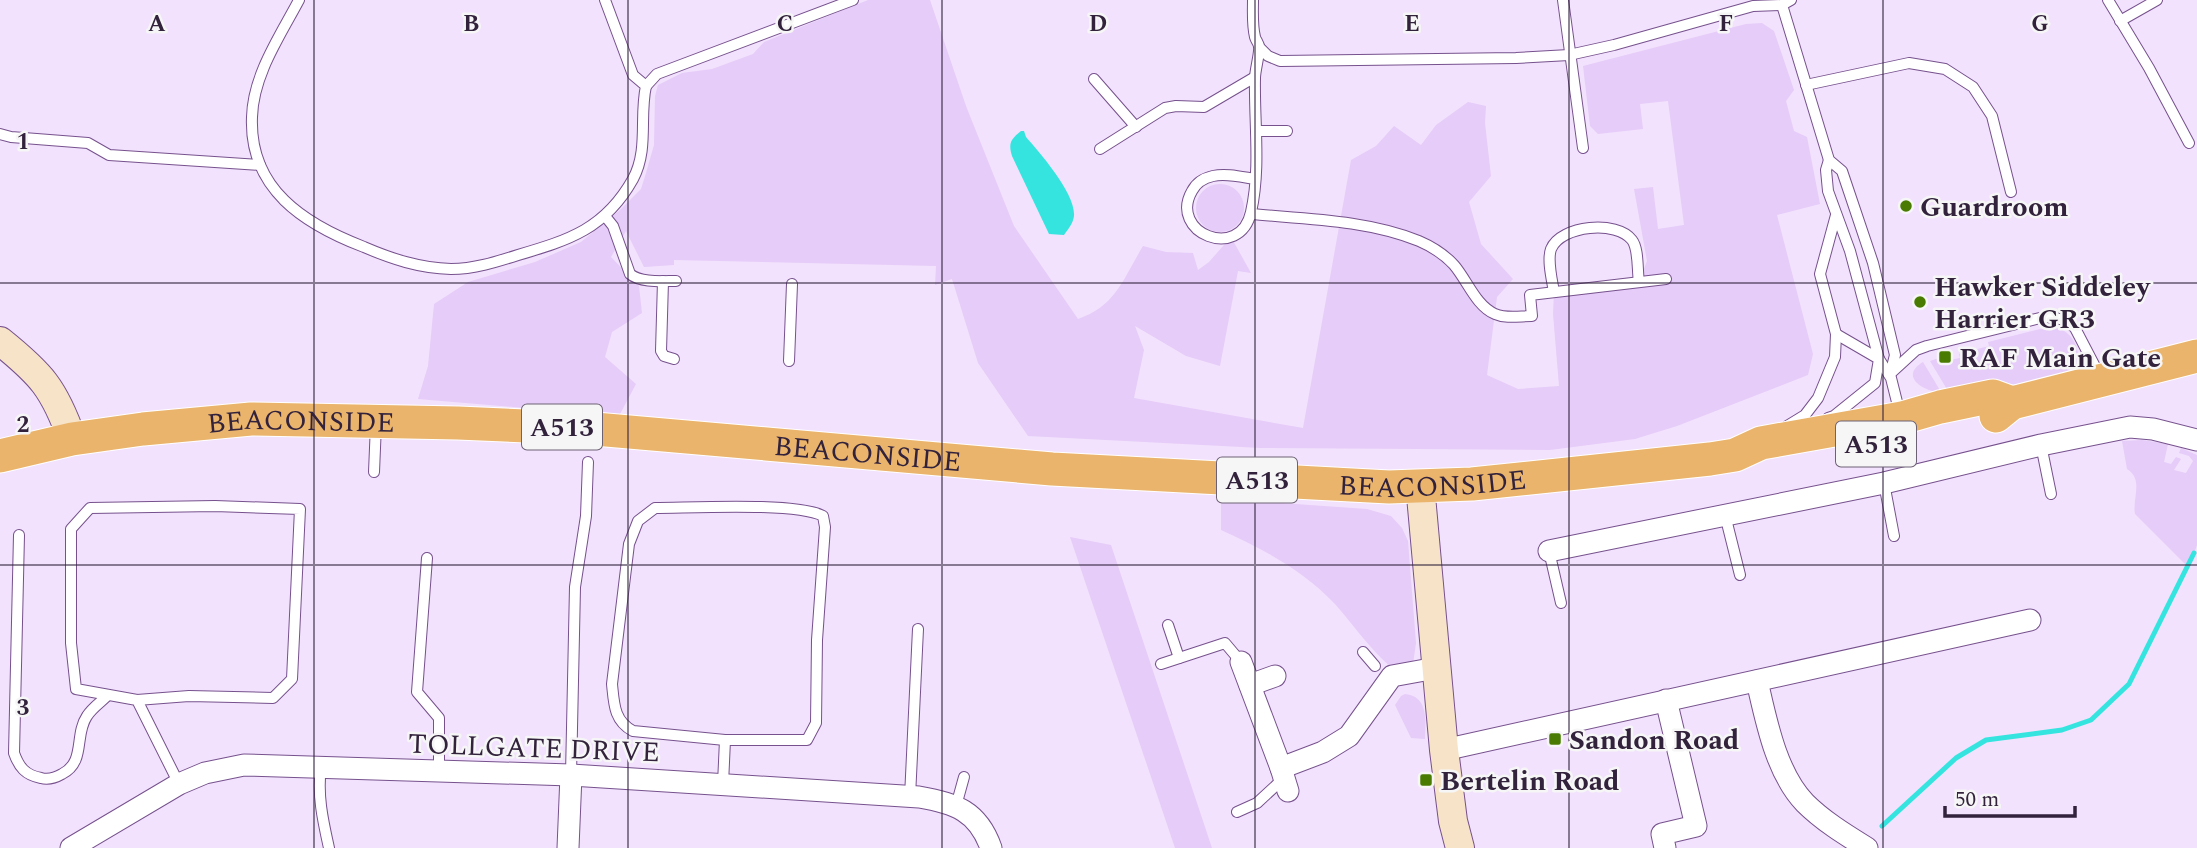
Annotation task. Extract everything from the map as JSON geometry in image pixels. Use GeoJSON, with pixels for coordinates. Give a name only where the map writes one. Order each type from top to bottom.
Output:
{"type":"FeatureCollection","features":[{"type":"Feature","properties":{"kind":"highway","name":"BEACONSIDE"},"geometry":{"type":"LineString","coordinates":[[0,456],[72,439],[143,429],[251,419],[376,421],[595,429],[1052,469],[1346,485],[1472,484],[1760,442],[1761,463],[1904,428],[1995,416],[2012,402],[2197,356]]}},
{"type":"Feature","properties":{"kind":"main road"},"geometry":{"type":"LineString","coordinates":[[0,341],[36,370],[54,395],[72,439]]}},
{"type":"Feature","properties":{"kind":"main road"},"geometry":{"type":"LineString","coordinates":[[1420,485],[1444,750],[1453,821],[1460,848]]}},
{"type":"Feature","properties":{"kind":"street"},"geometry":{"type":"LineString","coordinates":[[1549,551],[1884,483],[2041,445],[2130,427],[2153,429],[2197,440]]}},
{"type":"Feature","properties":{"kind":"street"},"geometry":{"type":"LineString","coordinates":[[1444,750],[2030,620]]}},
{"type":"Feature","properties":{"kind":"street"},"geometry":{"type":"LineString","coordinates":[[1241,662],[1284,779],[1349,736],[1392,676],[1436,668]]}},
{"type":"Feature","properties":{"kind":"street"},"geometry":{"type":"LineString","coordinates":[[1250,685],[1275,676]]}},
{"type":"Feature","properties":{"kind":"street"},"geometry":{"type":"LineString","coordinates":[[1757,681],[1768,730],[1781,764],[1804,801],[1836,829],[1867,848]]}},
{"type":"Feature","properties":{"kind":"street"},"geometry":{"type":"LineString","coordinates":[[1665,848],[1662,834],[1696,826],[1666,699]]}},
{"type":"Feature","properties":{"kind":"street","name":"TOLLGATE DRIVE"},"geometry":{"type":"LineString","coordinates":[[71,848],[179,784],[205,773],[244,765],[571,775],[910,797],[947,802],[956,806],[974,819],[986,835],[990,848]]}},
{"type":"Feature","properties":{"kind":"street"},"geometry":{"type":"LineString","coordinates":[[568,848],[571,775]]}},
{"type":"Feature","properties":{"kind":"lane"},"geometry":{"type":"LineString","coordinates":[[299,0],[272,52],[254,97],[252,130],[260,165],[280,196],[302,217],[340,238],[393,259],[420,266],[453,269],[489,264],[577,236],[606,216],[634,177],[640,161],[644,139],[643,104],[646,86],[651,78],[853,0]]}},
{"type":"Feature","properties":{"kind":"lane"},"geometry":{"type":"LineString","coordinates":[[605,0],[633,75],[646,86]]}},
{"type":"Feature","properties":{"kind":"lane"},"geometry":{"type":"LineString","coordinates":[[1563,0],[1583,148]]}},
{"type":"Feature","properties":{"kind":"lane"},"geometry":{"type":"LineString","coordinates":[[2108,0],[2149,68],[2189,143]]}},
{"type":"Feature","properties":{"kind":"lane"},"geometry":{"type":"LineString","coordinates":[[2120,21],[2157,0]]}},
{"type":"Feature","properties":{"kind":"lane"},"geometry":{"type":"LineString","coordinates":[[1250,1],[1253,26],[1260,48],[1268,56],[1280,61],[1569,55],[1753,6],[1787,2],[1806,85],[1829,160],[1842,171],[1873,263],[1895,355],[1890,375]]}},
{"type":"Feature","properties":{"kind":"lane"},"geometry":{"type":"LineString","coordinates":[[1255,179],[1224,175],[1203,179],[1195,186],[1187,206],[1193,226],[1210,238],[1231,237],[1241,230],[1251,214],[1255,179],[1255,77],[1260,48]]}},
{"type":"Feature","properties":{"kind":"lane"},"geometry":{"type":"LineString","coordinates":[[1806,85],[1909,63],[1928,65],[1952,73],[1973,88],[1992,116],[2011,192]]}},
{"type":"Feature","properties":{"kind":"lane"},"geometry":{"type":"LineString","coordinates":[[1100,149],[1165,108],[1204,107],[1255,77]]}},
{"type":"Feature","properties":{"kind":"lane"},"geometry":{"type":"LineString","coordinates":[[1094,79],[1136,127]]}},
{"type":"Feature","properties":{"kind":"lane"},"geometry":{"type":"LineString","coordinates":[[1256,131],[1287,131]]}},
{"type":"Feature","properties":{"kind":"lane"},"geometry":{"type":"LineString","coordinates":[[0,134],[88,143],[109,155],[260,165]]}},
{"type":"Feature","properties":{"kind":"lane"},"geometry":{"type":"LineString","coordinates":[[1829,160],[1826,170],[1828,191],[1850,251],[1879,359],[1890,375],[1904,428]]}},
{"type":"Feature","properties":{"kind":"lane"},"geometry":{"type":"LineString","coordinates":[[1251,214],[1352,225],[1400,234],[1421,242],[1438,250],[1454,265],[1484,306],[1494,314],[1506,317],[1532,316],[1530,295],[1666,279]]}},
{"type":"Feature","properties":{"kind":"lane"},"geometry":{"type":"LineString","coordinates":[[1760,442],[1805,415],[1818,398],[1835,357],[1836,334],[1819,274],[1836,215]]}},
{"type":"Feature","properties":{"kind":"lane"},"geometry":{"type":"LineString","coordinates":[[606,216],[613,226],[630,274],[635,278],[676,281]]}},
{"type":"Feature","properties":{"kind":"lane"},"geometry":{"type":"LineString","coordinates":[[1554,292],[1550,254],[1563,235],[1574,231],[1615,228],[1630,237],[1635,244],[1639,282]]}},
{"type":"Feature","properties":{"kind":"lane"},"geometry":{"type":"LineString","coordinates":[[663,281],[668,320],[662,351],[664,356],[674,359]]}},
{"type":"Feature","properties":{"kind":"lane"},"geometry":{"type":"LineString","coordinates":[[789,361],[792,284]]}},
{"type":"Feature","properties":{"kind":"lane"},"geometry":{"type":"LineString","coordinates":[[1890,375],[1908,357],[1927,346],[2044,317],[2067,321],[2075,328],[2101,379]]}},
{"type":"Feature","properties":{"kind":"lane"},"geometry":{"type":"LineString","coordinates":[[1836,334],[1879,359]]}},
{"type":"Feature","properties":{"kind":"lane"},"geometry":{"type":"LineString","coordinates":[[1760,442],[1834,416],[1875,383],[1879,359]]}},
{"type":"Feature","properties":{"kind":"lane"},"geometry":{"type":"LineString","coordinates":[[374,472],[376,421]]}},
{"type":"Feature","properties":{"kind":"lane"},"geometry":{"type":"LineString","coordinates":[[2041,445],[2051,494]]}},
{"type":"Feature","properties":{"kind":"lane"},"geometry":{"type":"LineString","coordinates":[[571,775],[575,587],[586,516],[588,462]]}},
{"type":"Feature","properties":{"kind":"lane"},"geometry":{"type":"LineString","coordinates":[[1884,483],[1894,536]]}},
{"type":"Feature","properties":{"kind":"lane"},"geometry":{"type":"LineString","coordinates":[[215,506],[300,509],[292,679],[273,698],[189,696],[137,700],[76,689],[71,643],[71,529],[90,508],[215,506]]}},
{"type":"Feature","properties":{"kind":"lane"},"geometry":{"type":"LineString","coordinates":[[655,508],[769,508],[815,512],[823,516],[825,527],[817,640],[816,723],[811,736],[801,742],[725,740],[633,732],[623,726],[618,717],[612,684],[629,544],[638,521],[655,508]]}},
{"type":"Feature","properties":{"kind":"lane"},"geometry":{"type":"LineString","coordinates":[[1725,515],[1740,575]]}},
{"type":"Feature","properties":{"kind":"lane"},"geometry":{"type":"LineString","coordinates":[[19,536],[14,754],[26,774],[44,779],[57,777],[70,770],[79,752],[87,716],[107,696]]}},
{"type":"Feature","properties":{"kind":"lane"},"geometry":{"type":"LineString","coordinates":[[1549,551],[1560,603]]}},
{"type":"Feature","properties":{"kind":"lane"},"geometry":{"type":"LineString","coordinates":[[427,558],[417,692],[439,718],[439,770]]}},
{"type":"Feature","properties":{"kind":"lane"},"geometry":{"type":"LineString","coordinates":[[1168,625],[1179,658]]}},
{"type":"Feature","properties":{"kind":"lane"},"geometry":{"type":"LineString","coordinates":[[910,797],[918,629]]}},
{"type":"Feature","properties":{"kind":"lane"},"geometry":{"type":"LineString","coordinates":[[1161,664],[1225,643],[1241,662]]}},
{"type":"Feature","properties":{"kind":"lane"},"geometry":{"type":"LineString","coordinates":[[1363,652],[1375,666]]}},
{"type":"Feature","properties":{"kind":"lane"},"geometry":{"type":"LineString","coordinates":[[137,700],[179,784]]}},
{"type":"Feature","properties":{"kind":"lane"},"geometry":{"type":"LineString","coordinates":[[723,783],[725,740]]}},
{"type":"Feature","properties":{"kind":"lane"},"geometry":{"type":"LineString","coordinates":[[321,767],[321,811],[329,848]]}},
{"type":"Feature","properties":{"kind":"lane"},"geometry":{"type":"LineString","coordinates":[[956,806],[964,777]]}},
{"type":"Feature","properties":{"kind":"lane"},"geometry":{"type":"LineString","coordinates":[[1237,812],[1257,803],[1284,779]]}},
{"type":"Feature","properties":{"kind":"shaded area"},"geometry":{"type":"Polygon","coordinates":[[[868,0],[930,0],[966,106],[1014,226],[1078,319],[1110,299],[1143,246],[1166,252],[1193,253],[1198,270],[1209,262],[1231,237],[1251,273],[1238,271],[1220,366],[1186,356],[1135,326],[1144,350],[1134,398],[1303,428],[1351,160],[1376,146],[1394,126],[1421,145],[1436,125],[1468,102],[1486,106],[1485,123],[1491,176],[1469,202],[1481,244],[1513,279],[1497,297],[1487,375],[1518,389],[1559,386],[1553,314],[1554,292],[1639,282],[1647,261],[1634,189],[1653,187],[1658,229],[1684,225],[1668,101],[1640,104],[1643,129],[1598,134],[1590,126],[1583,66],[1746,24],[1762,23],[1774,31],[1794,90],[1786,101],[1794,131],[1807,137],[1820,204],[1777,215],[1813,354],[1808,375],[1677,426],[1635,439],[1550,450],[1261,448],[1028,436],[978,363],[952,279],[935,285],[936,266],[674,260],[674,265],[644,267],[626,231],[611,257],[639,286],[642,313],[612,332],[605,357],[636,384],[619,416],[418,399],[428,366],[434,304],[468,282],[535,262],[581,242],[641,189],[654,145],[655,96],[658,85],[682,73],[712,69],[753,54],[764,42],[868,0]]]}},
{"type":"Feature","properties":{"kind":"shaded area"},"geometry":{"type":"Polygon","coordinates":[[[1024,131],[1056,174],[1069,197],[1074,216],[1064,235],[1049,234],[1012,156],[1011,142],[1024,131]]]}},
{"type":"Feature","properties":{"kind":"shaded area"},"geometry":{"type":"Polygon","coordinates":[[[1220,184],[1237,191],[1244,208],[1237,225],[1220,232],[1203,225],[1196,208],[1203,191],[1220,184]]]}},
{"type":"Feature","properties":{"kind":"shaded area"},"geometry":{"type":"Polygon","coordinates":[[[2052,326],[2069,334],[2077,350],[2078,363],[2065,373],[2002,389],[1951,396],[1930,361],[1960,358],[1959,354],[1989,346],[1988,342],[2052,326]]]}},
{"type":"Feature","properties":{"kind":"shaded area"},"geometry":{"type":"Polygon","coordinates":[[[1923,362],[1941,392],[1921,386],[1913,378],[1916,367],[1923,362]]]}},
{"type":"Feature","properties":{"kind":"shaded area"},"geometry":{"type":"Polygon","coordinates":[[[2142,440],[2168,444],[2164,462],[2171,464],[2176,457],[2181,459],[2174,470],[2186,473],[2193,461],[2189,456],[2179,453],[2181,448],[2197,455],[2197,545],[2189,568],[2135,514],[2135,478],[2127,469],[2122,441],[2142,440]]]}},
{"type":"Feature","properties":{"kind":"shaded area"},"geometry":{"type":"Polygon","coordinates":[[[1221,499],[1367,509],[1391,516],[1402,528],[1408,541],[1416,643],[1413,664],[1393,669],[1335,604],[1310,581],[1267,553],[1221,530],[1221,499]]]}},
{"type":"Feature","properties":{"kind":"shaded area"},"geometry":{"type":"Polygon","coordinates":[[[1070,537],[1111,545],[1212,848],[1175,848],[1070,537]]]}},
{"type":"Feature","properties":{"kind":"shaded area"},"geometry":{"type":"Polygon","coordinates":[[[1405,694],[1413,696],[1422,704],[1425,739],[1411,738],[1395,705],[1405,694]]]}},
{"type":"Feature","properties":{"kind":"waterway"},"geometry":{"type":"LineString","coordinates":[[1882,826],[1956,758],[1986,740],[2062,730],[2091,720],[2129,684],[2194,553]]}},
{"type":"Feature","properties":{"kind":"place","name":"Guardroom"},"geometry":{"type":"Point","coordinates":[1906,206]}},
{"type":"Feature","properties":{"kind":"place","name":"Hawker Siddeley Harrier GR3"},"geometry":{"type":"Point","coordinates":[1920,302]}},
{"type":"Feature","properties":{"kind":"place","name":"RAF Main Gate"},"geometry":{"type":"Point","coordinates":[1945,357]}},
{"type":"Feature","properties":{"kind":"place","name":"Sandon Road"},"geometry":{"type":"Point","coordinates":[1555,739]}},
{"type":"Feature","properties":{"kind":"place","name":"Bertelin Road"},"geometry":{"type":"Point","coordinates":[1426,780]}}]}
